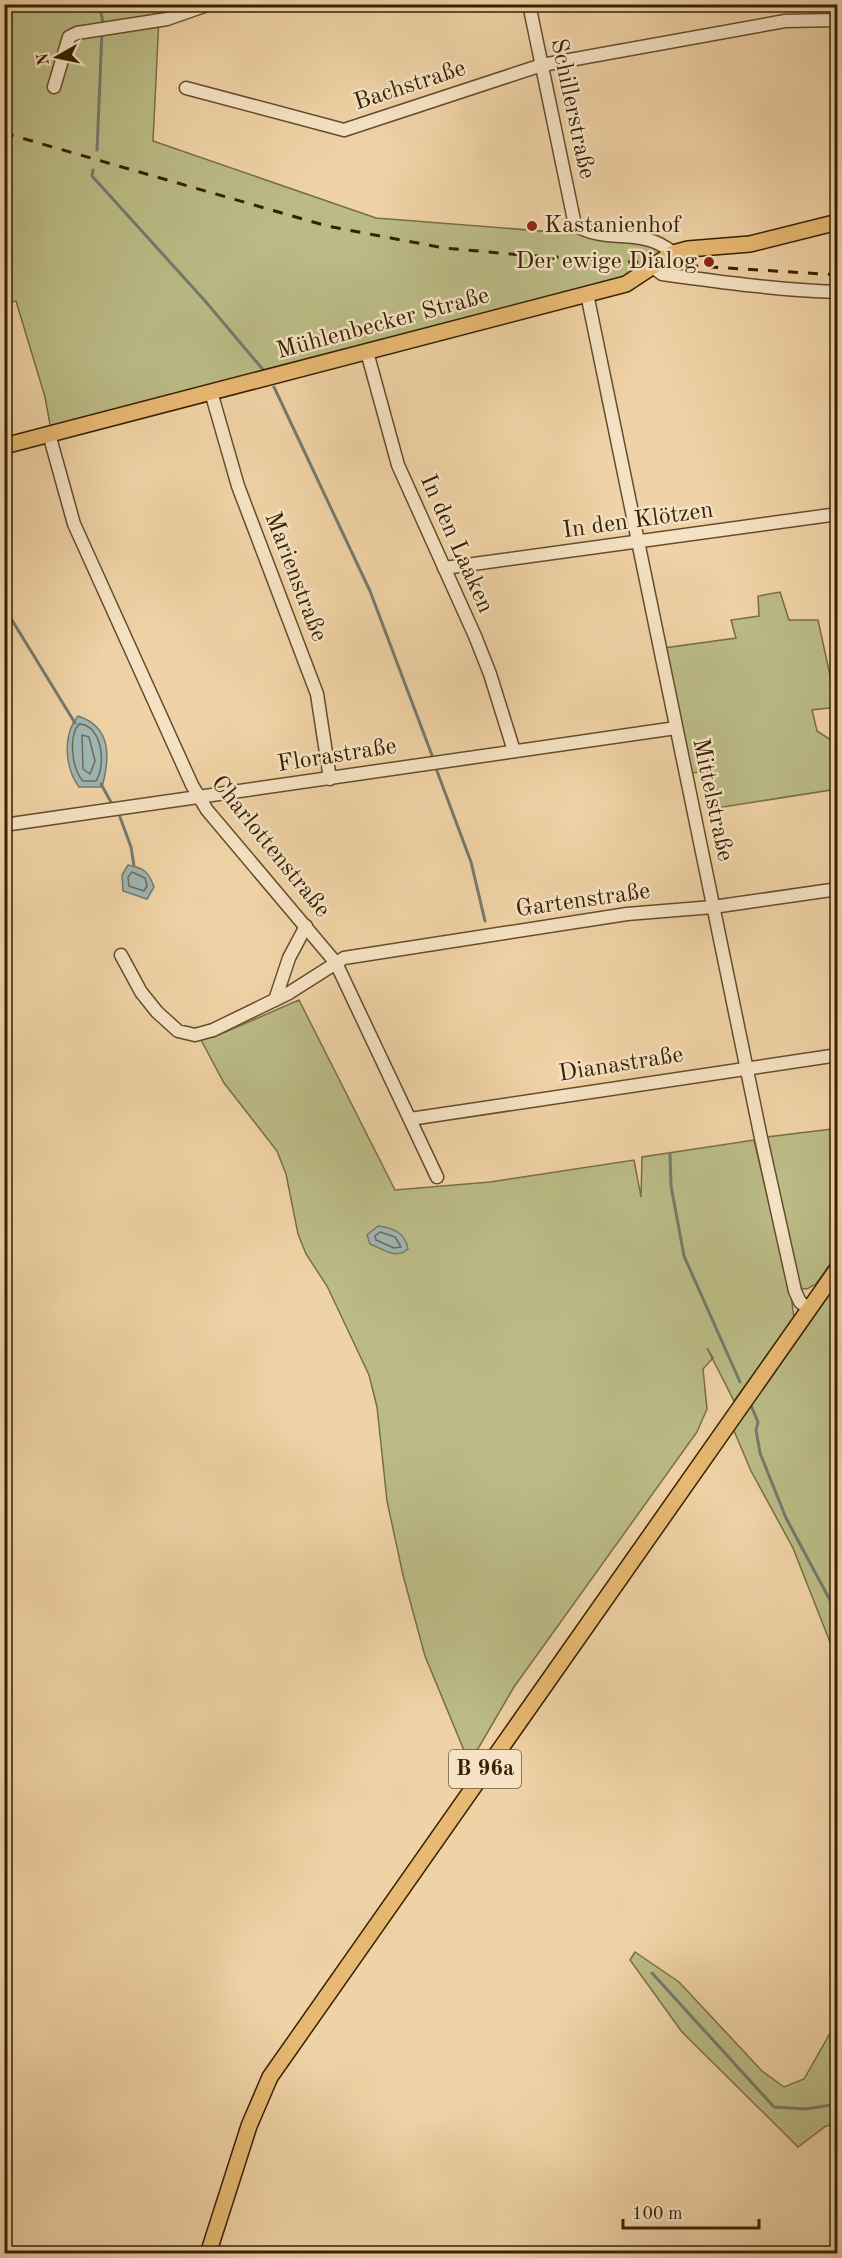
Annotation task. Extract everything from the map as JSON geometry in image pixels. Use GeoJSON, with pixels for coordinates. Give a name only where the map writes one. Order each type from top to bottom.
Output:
{"type":"FeatureCollection","features":[{"type":"Feature","properties":{"kind":"main road","name":"Mühlenbecker Straße"},"geometry":{"type":"LineString","coordinates":[[4,446],[626,284],[673,254],[688,249],[750,244],[837,222]]}},
{"type":"Feature","properties":{"kind":"main road","name":"B 96a"},"geometry":{"type":"LineString","coordinates":[[208,2253],[249,2126],[270,2077],[837,1268]]}},
{"type":"Feature","properties":{"kind":"street"},"geometry":{"type":"LineString","coordinates":[[54,87],[69,37],[77,33],[168,19],[210,4]]}},
{"type":"Feature","properties":{"kind":"street","name":"Schillerstraße"},"geometry":{"type":"LineString","coordinates":[[529,4],[575,225],[587,232],[606,236],[651,238],[673,254]]}},
{"type":"Feature","properties":{"kind":"street","name":"Bachstraße"},"geometry":{"type":"LineString","coordinates":[[186,88],[344,130],[542,65],[785,21],[837,20]]}},
{"type":"Feature","properties":{"kind":"street"},"geometry":{"type":"LineString","coordinates":[[654,268],[662,274],[730,284],[837,292]]}},
{"type":"Feature","properties":{"kind":"street","name":"Mittelstraße"},"geometry":{"type":"LineString","coordinates":[[587,294],[713,907],[795,1291],[800,1302],[809,1309]]}},
{"type":"Feature","properties":{"kind":"street","name":"In den Laaken"},"geometry":{"type":"LineString","coordinates":[[367,352],[398,465],[490,674],[514,751]]}},
{"type":"Feature","properties":{"kind":"street","name":"Marienstraße"},"geometry":{"type":"LineString","coordinates":[[211,392],[238,486],[317,694],[330,778]]}},
{"type":"Feature","properties":{"kind":"street","name":"Charlottenstraße"},"geometry":{"type":"LineString","coordinates":[[49,434],[74,524],[199,798],[336,963],[367,1033],[382,1055],[437,1177]]}},
{"type":"Feature","properties":{"kind":"street","name":"In den Klötzen"},"geometry":{"type":"LineString","coordinates":[[444,568],[837,514]]}},
{"type":"Feature","properties":{"kind":"street","name":"Florastraße"},"geometry":{"type":"LineString","coordinates":[[5,823],[199,798],[676,728]]}},
{"type":"Feature","properties":{"kind":"street","name":"Gartenstraße"},"geometry":{"type":"LineString","coordinates":[[121,955],[141,992],[157,1012],[178,1031],[195,1035],[213,1030],[275,1000],[344,958],[627,914],[713,907],[837,889]]}},
{"type":"Feature","properties":{"kind":"street"},"geometry":{"type":"LineString","coordinates":[[275,1000],[289,958],[306,926]]}},
{"type":"Feature","properties":{"kind":"street","name":"Dianastraße"},"geometry":{"type":"LineString","coordinates":[[410,1119],[837,1055]]}},
{"type":"Feature","properties":{"kind":"green space"},"geometry":{"type":"Polygon","coordinates":[[[5,5],[156,5],[159,17],[153,141],[376,218],[605,236],[669,250],[669,267],[647,268],[614,281],[51,430],[45,397],[16,301],[5,303],[5,5]]]}},
{"type":"Feature","properties":{"kind":"green space"},"geometry":{"type":"Polygon","coordinates":[[[780,592],[789,620],[818,620],[837,707],[812,710],[817,731],[837,744],[837,789],[717,808],[708,771],[692,773],[664,648],[736,638],[731,620],[759,616],[758,596],[780,592]]]}},
{"type":"Feature","properties":{"kind":"green space"},"geometry":{"type":"Polygon","coordinates":[[[299,1000],[395,1190],[490,1182],[634,1160],[641,1197],[642,1157],[754,1140],[791,1296],[794,1318],[734,1401],[712,1359],[703,1369],[707,1409],[697,1432],[514,1687],[479,1747],[468,1760],[425,1656],[403,1575],[387,1501],[377,1407],[369,1375],[327,1286],[306,1254],[298,1234],[286,1174],[277,1151],[224,1083],[200,1038],[214,1037],[299,1000]]]}},
{"type":"Feature","properties":{"kind":"green space"},"geometry":{"type":"Polygon","coordinates":[[[832,1129],[837,1137],[837,1254],[816,1284],[807,1289],[797,1288],[767,1137],[832,1129]]]}},
{"type":"Feature","properties":{"kind":"green space"},"geometry":{"type":"Polygon","coordinates":[[[837,1272],[837,1660],[793,1548],[751,1471],[732,1426],[837,1272]]]}},
{"type":"Feature","properties":{"kind":"green space"},"geometry":{"type":"Polygon","coordinates":[[[635,1952],[679,1982],[762,2071],[784,2087],[804,2079],[837,2021],[837,2124],[826,2126],[798,2147],[682,2032],[630,1960],[635,1952]]]}},
{"type":"Feature","properties":{"kind":"water"},"geometry":{"type":"Polygon","coordinates":[[[78,716],[89,721],[103,736],[107,755],[102,787],[79,787],[71,771],[67,752],[69,732],[78,716]]]}},
{"type":"Feature","properties":{"kind":"water"},"geometry":{"type":"Polygon","coordinates":[[[128,865],[142,869],[150,878],[154,887],[147,899],[123,891],[122,875],[128,865]]]}},
{"type":"Feature","properties":{"kind":"water"},"geometry":{"type":"Polygon","coordinates":[[[378,1226],[398,1232],[408,1249],[394,1254],[370,1244],[367,1235],[378,1226]]]}},
{"type":"Feature","properties":{"kind":"waterway"},"geometry":{"type":"LineString","coordinates":[[99,4],[103,22]]}},
{"type":"Feature","properties":{"kind":"waterway"},"geometry":{"type":"LineString","coordinates":[[97,150],[102,32]]}},
{"type":"Feature","properties":{"kind":"waterway"},"geometry":{"type":"LineString","coordinates":[[93,170],[92,176],[206,302],[265,372]]}},
{"type":"Feature","properties":{"kind":"waterway"},"geometry":{"type":"LineString","coordinates":[[274,387],[370,591],[433,758]]}},
{"type":"Feature","properties":{"kind":"waterway"},"geometry":{"type":"LineString","coordinates":[[4,607],[75,723]]}},
{"type":"Feature","properties":{"kind":"waterway"},"geometry":{"type":"LineString","coordinates":[[437,771],[471,862],[485,921]]}},
{"type":"Feature","properties":{"kind":"waterway"},"geometry":{"type":"LineString","coordinates":[[101,784],[112,804]]}},
{"type":"Feature","properties":{"kind":"waterway"},"geometry":{"type":"LineString","coordinates":[[120,817],[131,847],[134,866]]}},
{"type":"Feature","properties":{"kind":"waterway"},"geometry":{"type":"LineString","coordinates":[[670,1154],[671,1186],[684,1256],[740,1382]]}},
{"type":"Feature","properties":{"kind":"waterway"},"geometry":{"type":"LineString","coordinates":[[750,1403],[758,1422],[756,1430],[760,1453],[786,1518],[838,1615]]}},
{"type":"Feature","properties":{"kind":"waterway"},"geometry":{"type":"LineString","coordinates":[[652,1973],[774,2107],[806,2109],[838,2104]]}},
{"type":"Feature","properties":{"kind":"railway"},"geometry":{"type":"LineString","coordinates":[[4,133],[327,226],[444,248],[838,275]]}},
{"type":"Feature","properties":{"kind":"place","name":"Kastanienhof"},"geometry":{"type":"Point","coordinates":[532,226]}},
{"type":"Feature","properties":{"kind":"place","name":"Der ewige Dialog"},"geometry":{"type":"Point","coordinates":[709,262]}}]}
